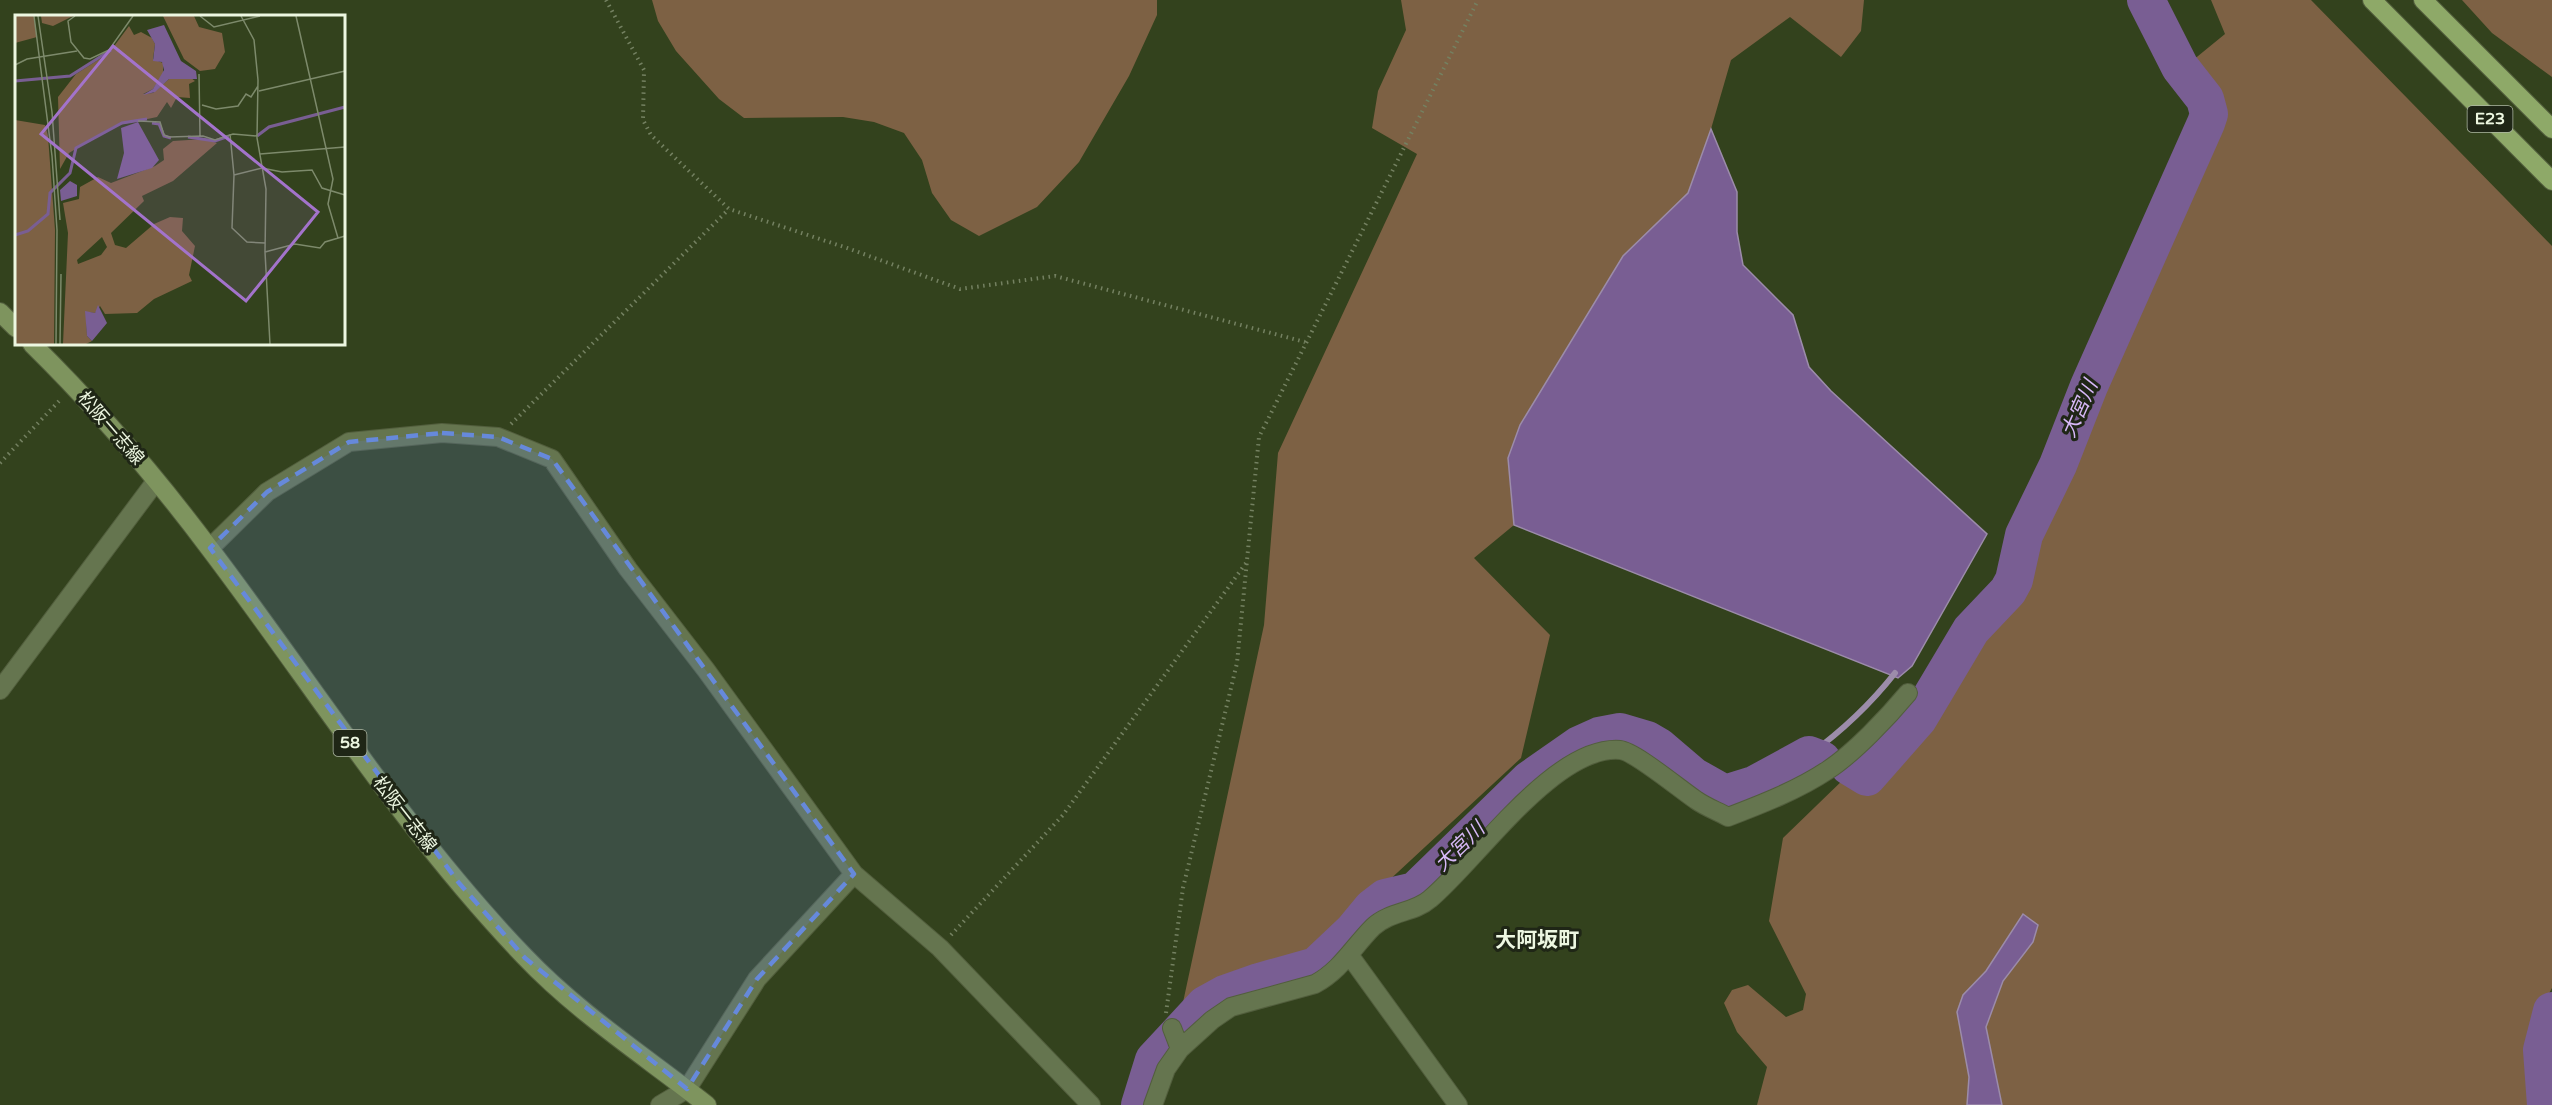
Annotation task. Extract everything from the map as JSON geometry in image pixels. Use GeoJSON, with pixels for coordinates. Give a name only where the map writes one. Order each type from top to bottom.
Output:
{"type":"FeatureCollection","features":[{"type":"Feature","properties":{"kind":"highway","name":"E23"},"geometry":{"type":"LineString","coordinates":[[2372,0],[2552,181]]}},
{"type":"Feature","properties":{"kind":"highway","name":"E23"},"geometry":{"type":"LineString","coordinates":[[2423,0],[2552,129]]}},
{"type":"Feature","properties":{"kind":"main road"},"geometry":{"type":"LineString","coordinates":[[0,312],[15,327]]}},
{"type":"Feature","properties":{"kind":"main road","name":"松阪一志線"},"geometry":{"type":"LineString","coordinates":[[33,345],[74,386],[210,548],[362,758],[459,884],[525,958],[596,1020],[707,1105]]}},
{"type":"Feature","properties":{"kind":"street"},"geometry":{"type":"LineString","coordinates":[[210,548],[267,492],[349,442],[442,433],[498,437],[552,459],[628,569],[706,670],[854,874],[940,948],[1091,1105]]}},
{"type":"Feature","properties":{"kind":"street"},"geometry":{"type":"LineString","coordinates":[[0,690],[156,481]]}},
{"type":"Feature","properties":{"kind":"street"},"geometry":{"type":"LineString","coordinates":[[1153,1105],[1166,1069],[1180,1048],[1212,1020],[1232,1006],[1315,984],[1327,977],[1384,919],[1429,901],[1541,788],[1583,760],[1601,752],[1622,750],[1698,802],[1728,817],[1766,803],[1829,769],[1892,713],[1908,693]]}},
{"type":"Feature","properties":{"kind":"street"},"geometry":{"type":"LineString","coordinates":[[660,1105],[687,1089],[757,979],[854,874]]}},
{"type":"Feature","properties":{"kind":"street"},"geometry":{"type":"LineString","coordinates":[[1350,956],[1458,1105]]}},
{"type":"Feature","properties":{"kind":"street"},"geometry":{"type":"LineString","coordinates":[[1172,1028],[1180,1048]]}},
{"type":"Feature","properties":{"kind":"path"},"geometry":{"type":"LineString","coordinates":[[606,0],[644,70],[643,120],[651,135],[729,209],[960,289],[1055,276],[1305,342]]}},
{"type":"Feature","properties":{"kind":"path"},"geometry":{"type":"LineString","coordinates":[[1172,1028],[1165,1011],[1183,888],[1237,663],[1259,436],[1478,0]]}},
{"type":"Feature","properties":{"kind":"path"},"geometry":{"type":"LineString","coordinates":[[498,437],[729,209]]}},
{"type":"Feature","properties":{"kind":"path"},"geometry":{"type":"LineString","coordinates":[[0,463],[74,386]]}},
{"type":"Feature","properties":{"kind":"path"},"geometry":{"type":"LineString","coordinates":[[940,948],[1063,815],[1247,563]]}},
{"type":"Feature","properties":{"kind":"highlighted area"},"geometry":{"type":"Polygon","coordinates":[[[442,433],[498,437],[552,459],[854,874],[757,979],[687,1089],[525,958],[459,883],[210,548],[267,492],[349,442],[442,433]]]}},
{"type":"Feature","properties":{"kind":"shaded area"},"geometry":{"type":"Polygon","coordinates":[[[652,0],[1157,0],[1157,15],[1129,76],[1079,162],[1037,207],[979,236],[951,220],[932,193],[922,160],[904,133],[874,122],[843,117],[744,118],[719,99],[676,51],[658,21],[652,0]]]}},
{"type":"Feature","properties":{"kind":"shaded area"},"geometry":{"type":"Polygon","coordinates":[[[1401,0],[1864,0],[1861,31],[1841,57],[1790,17],[1731,60],[1711,129],[1688,193],[1623,256],[1508,458],[1514,525],[1474,558],[1550,635],[1521,758],[1302,961],[1182,1007],[1264,625],[1278,453],[1417,154],[1372,128],[1378,91],[1406,30],[1401,0]]]}},
{"type":"Feature","properties":{"kind":"shaded area"},"geometry":{"type":"Polygon","coordinates":[[[2211,0],[2311,0],[2552,246],[2552,988],[2532,1024],[2536,1105],[2002,1105],[1986,1027],[2003,980],[2033,942],[2038,925],[2023,915],[1986,971],[1963,995],[1957,1012],[1969,1077],[1967,1105],[1757,1105],[1767,1067],[1737,1032],[1724,1003],[1732,990],[1748,985],[1786,1017],[1803,1010],[1806,994],[1769,921],[1783,838],[1912,713],[1965,656],[2017,587],[2056,508],[2147,242],[2201,110],[2187,65],[2225,34],[2211,0]]]}},
{"type":"Feature","properties":{"kind":"shaded area"},"geometry":{"type":"Polygon","coordinates":[[[2462,0],[2552,0],[2552,77],[2492,33],[2462,0]]]}},
{"type":"Feature","properties":{"kind":"shaded area"},"geometry":{"type":"Polygon","coordinates":[[[1711,129],[1737,192],[1737,232],[1743,265],[1793,315],[1809,367],[1831,391],[1987,534],[1912,666],[1898,678],[1514,525],[1508,458],[1520,425],[1623,256],[1688,193],[1711,129]]]}},
{"type":"Feature","properties":{"kind":"shaded area"},"geometry":{"type":"Polygon","coordinates":[[[2023,914],[2038,925],[2033,942],[2003,981],[1986,1027],[2002,1105],[1967,1105],[1969,1077],[1957,1012],[1963,995],[1986,971],[2023,914]]]}},
{"type":"Feature","properties":{"kind":"waterway","name":"大宮川"},"geometry":{"type":"LineString","coordinates":[[1849,766],[1867,777],[1918,719],[1971,630],[2008,591],[2014,580],[2024,535],[2058,465],[2089,386],[2206,123],[2209,114],[2205,99],[2180,67],[2146,0]]}},
{"type":"Feature","properties":{"kind":"waterway"},"geometry":{"type":"LineString","coordinates":[[1809,755],[1855,717],[1895,673]]}},
{"type":"Feature","properties":{"kind":"waterway","name":"大宮川"},"geometry":{"type":"LineString","coordinates":[[1140,1105],[1154,1060],[1205,1005],[1225,994],[1259,982],[1316,966],[1353,931],[1372,908],[1385,898],[1415,891],[1529,780],[1579,745],[1599,736],[1620,732],[1647,740],[1659,747],[1693,776],[1725,794],[1754,785],[1809,755],[1822,760]]}},
{"type":"Feature","properties":{"kind":"waterway"},"geometry":{"type":"LineString","coordinates":[[2546,1105],[2542,1050],[2552,1011]]}},
{"type":"Feature","properties":{"kind":"district","name":"大阿坂町"},"geometry":{"type":"Point","coordinates":[1537,940]}}]}
